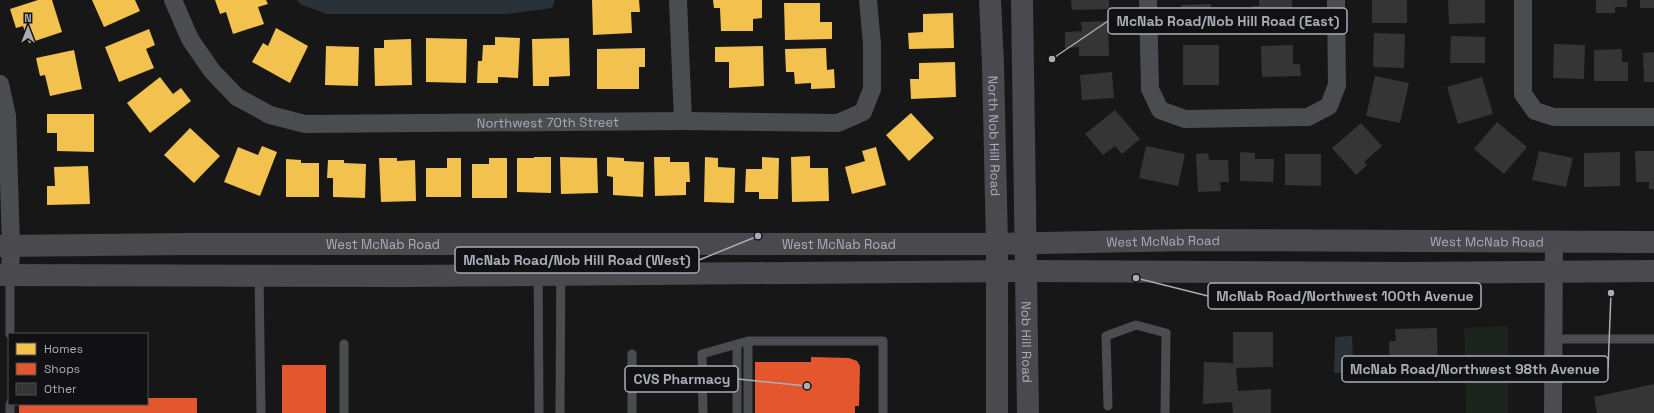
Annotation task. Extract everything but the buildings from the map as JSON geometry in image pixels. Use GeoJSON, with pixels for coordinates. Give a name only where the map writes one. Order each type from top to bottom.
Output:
{"type":"FeatureCollection","features":[{"type":"Feature","properties":{"kind":"main road","name":"North Nob Hill Road"},"geometry":{"type":"LineString","coordinates":[[990,0],[993,65],[997,272]]}},
{"type":"Feature","properties":{"kind":"main road"},"geometry":{"type":"LineString","coordinates":[[1022,0],[1025,243]]}},
{"type":"Feature","properties":{"kind":"main road","name":"West McNab Road"},"geometry":{"type":"LineString","coordinates":[[5,246],[188,244],[997,244],[1190,240],[1654,242]]}},
{"type":"Feature","properties":{"kind":"main road","name":"Nob Hill Road"},"geometry":{"type":"LineString","coordinates":[[1025,243],[1027,271],[1028,413]]}},
{"type":"Feature","properties":{"kind":"main road"},"geometry":{"type":"LineString","coordinates":[[5,275],[561,275],[1027,271],[1400,273],[1654,271]]}},
{"type":"Feature","properties":{"kind":"main road"},"geometry":{"type":"LineString","coordinates":[[997,272],[997,413]]}},
{"type":"Feature","properties":{"kind":"street","name":"Northwest 70th Street"},"geometry":{"type":"LineString","coordinates":[[173,0],[190,39],[212,71],[237,97],[270,115],[305,124],[683,121],[838,123],[863,112],[872,89],[872,44],[868,0]]}},
{"type":"Feature","properties":{"kind":"street"},"geometry":{"type":"LineString","coordinates":[[678,0],[683,121]]}},
{"type":"Feature","properties":{"kind":"street"},"geometry":{"type":"LineString","coordinates":[[1148,0],[1150,89],[1160,110],[1185,119],[1308,117],[1329,106],[1337,85],[1336,0]]}},
{"type":"Feature","properties":{"kind":"street"},"geometry":{"type":"LineString","coordinates":[[1523,0],[1523,94],[1535,111],[1554,117],[1654,117]]}},
{"type":"Feature","properties":{"kind":"street"},"geometry":{"type":"LineString","coordinates":[[0,84],[7,116],[5,275]]}},
{"type":"Feature","properties":{"kind":"street"},"geometry":{"type":"LineString","coordinates":[[1553,413],[1554,242]]}},
{"type":"Feature","properties":{"kind":"lane"},"geometry":{"type":"LineString","coordinates":[[538,245],[539,413]]}},
{"type":"Feature","properties":{"kind":"lane"},"geometry":{"type":"LineString","coordinates":[[560,413],[561,245]]}},
{"type":"Feature","properties":{"kind":"lane"},"geometry":{"type":"LineString","coordinates":[[5,275],[10,333]]}},
{"type":"Feature","properties":{"kind":"lane"},"geometry":{"type":"LineString","coordinates":[[259,275],[261,413]]}},
{"type":"Feature","properties":{"kind":"lane"},"geometry":{"type":"LineString","coordinates":[[1108,406],[1106,336],[1136,325],[1166,333],[1165,413]]}},
{"type":"Feature","properties":{"kind":"lane"},"geometry":{"type":"LineString","coordinates":[[1553,339],[1654,339]]}},
{"type":"Feature","properties":{"kind":"lane"},"geometry":{"type":"LineString","coordinates":[[748,341],[748,413]]}},
{"type":"Feature","properties":{"kind":"lane"},"geometry":{"type":"LineString","coordinates":[[703,413],[702,354],[748,341],[883,341],[883,413]]}},
{"type":"Feature","properties":{"kind":"lane"},"geometry":{"type":"LineString","coordinates":[[344,344],[344,413]]}},
{"type":"Feature","properties":{"kind":"lane"},"geometry":{"type":"LineString","coordinates":[[738,344],[738,413]]}},
{"type":"Feature","properties":{"kind":"lane"},"geometry":{"type":"LineString","coordinates":[[632,354],[632,413]]}},
{"type":"Feature","properties":{"kind":"shaded area"},"geometry":{"type":"Polygon","coordinates":[[[297,0],[555,0],[552,8],[507,14],[327,14],[300,4],[297,0]]]}},
{"type":"Feature","properties":{"kind":"shaded area"},"geometry":{"type":"Polygon","coordinates":[[[1508,326],[1508,413],[1466,413],[1464,328],[1508,326]]]}},
{"type":"Feature","properties":{"kind":"shaded area"},"geometry":{"type":"Polygon","coordinates":[[[1352,336],[1353,360],[1362,360],[1362,372],[1334,373],[1335,337],[1352,336]]]}},
{"type":"Feature","properties":{"kind":"place","name":"McNab Road/Nob Hill Road (East)"},"geometry":{"type":"Point","coordinates":[1052,59]}},
{"type":"Feature","properties":{"kind":"place","name":"McNab Road/Nob Hill Road (West)"},"geometry":{"type":"Point","coordinates":[758,236]}},
{"type":"Feature","properties":{"kind":"place","name":"McNab Road/Northwest 100th Avenue"},"geometry":{"type":"Point","coordinates":[1136,278]}},
{"type":"Feature","properties":{"kind":"place","name":"McNab Road/Northwest 98th Avenue"},"geometry":{"type":"Point","coordinates":[1611,293]}},
{"type":"Feature","properties":{"kind":"place","name":"CVS Pharmacy"},"geometry":{"type":"Point","coordinates":[807,386]}}]}
